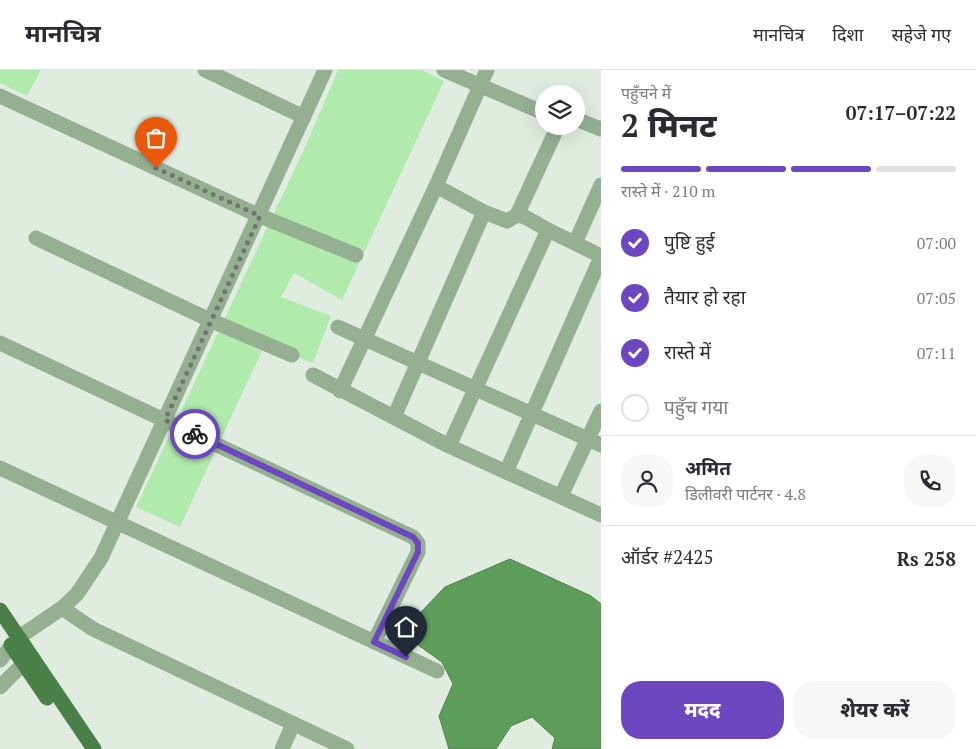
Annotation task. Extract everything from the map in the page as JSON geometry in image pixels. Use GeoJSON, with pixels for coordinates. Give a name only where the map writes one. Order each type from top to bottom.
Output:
{"type":"FeatureCollection","features":[{"type":"Feature","properties":{"kind":"main road"},"geometry":{"type":"LineString","coordinates":[[0,610],[15,642],[82,749]]}},
{"type":"Feature","properties":{"kind":"main road"},"geometry":{"type":"LineString","coordinates":[[0,629],[15,642]]}},
{"type":"Feature","properties":{"kind":"main road"},"geometry":{"type":"LineString","coordinates":[[27,660],[94,749]]}},
{"type":"Feature","properties":{"kind":"street"},"geometry":{"type":"LineString","coordinates":[[205,70],[304,118]]}},
{"type":"Feature","properties":{"kind":"street"},"geometry":{"type":"LineString","coordinates":[[0,660],[15,642],[62,608],[87,582],[119,523],[325,70]]}},
{"type":"Feature","properties":{"kind":"street"},"geometry":{"type":"LineString","coordinates":[[444,70],[479,87],[535,109]]}},
{"type":"Feature","properties":{"kind":"street"},"geometry":{"type":"LineString","coordinates":[[340,391],[436,186],[486,70]]}},
{"type":"Feature","properties":{"kind":"street"},"geometry":{"type":"LineString","coordinates":[[0,96],[260,216],[356,255]]}},
{"type":"Feature","properties":{"kind":"street"},"geometry":{"type":"LineString","coordinates":[[585,123],[601,129]]}},
{"type":"Feature","properties":{"kind":"street"},"geometry":{"type":"LineString","coordinates":[[436,186],[484,212],[508,221],[517,215],[554,135]]}},
{"type":"Feature","properties":{"kind":"street"},"geometry":{"type":"LineString","coordinates":[[575,243],[601,185]]}},
{"type":"Feature","properties":{"kind":"street"},"geometry":{"type":"LineString","coordinates":[[394,416],[484,212]]}},
{"type":"Feature","properties":{"kind":"street"},"geometry":{"type":"LineString","coordinates":[[506,472],[601,256],[525,217],[517,215]]}},
{"type":"Feature","properties":{"kind":"street"},"geometry":{"type":"LineString","coordinates":[[449,446],[548,230]]}},
{"type":"Feature","properties":{"kind":"street"},"geometry":{"type":"LineString","coordinates":[[36,238],[212,321],[292,355]]}},
{"type":"Feature","properties":{"kind":"street"},"geometry":{"type":"LineString","coordinates":[[338,327],[594,442]]}},
{"type":"Feature","properties":{"kind":"street"},"geometry":{"type":"LineString","coordinates":[[0,344],[413,537],[418,543],[418,552],[374,642]]}},
{"type":"Feature","properties":{"kind":"street"},"geometry":{"type":"LineString","coordinates":[[313,375],[340,391],[394,416],[449,446],[601,514]]}},
{"type":"Feature","properties":{"kind":"street"},"geometry":{"type":"LineString","coordinates":[[560,496],[594,442],[601,410]]}},
{"type":"Feature","properties":{"kind":"street"},"geometry":{"type":"LineString","coordinates":[[0,468],[438,672]]}},
{"type":"Feature","properties":{"kind":"street"},"geometry":{"type":"LineString","coordinates":[[62,608],[93,630],[347,749]]}},
{"type":"Feature","properties":{"kind":"street"},"geometry":{"type":"LineString","coordinates":[[0,687],[27,660]]}},
{"type":"Feature","properties":{"kind":"street"},"geometry":{"type":"LineString","coordinates":[[282,749],[293,724]]}},
{"type":"Feature","properties":{"kind":"shaded area"},"geometry":{"type":"Polygon","coordinates":[[[0,70],[41,70],[27,96],[0,83],[0,70]]]}},
{"type":"Feature","properties":{"kind":"shaded area"},"geometry":{"type":"Polygon","coordinates":[[[338,70],[422,70],[444,81],[342,300],[294,273],[281,297],[331,316],[313,363],[265,344],[180,527],[136,507],[306,145],[338,70]]]}},
{"type":"Feature","properties":{"kind":"shaded area"},"geometry":{"type":"Polygon","coordinates":[[[510,559],[591,596],[601,604],[601,749],[552,749],[555,738],[532,717],[511,726],[496,749],[449,749],[439,716],[453,684],[442,662],[401,633],[445,587],[510,559]]]}},
{"type":"Feature","properties":{"kind":"way so far"},"geometry":{"type":"LineString","coordinates":[[156,168],[260,216],[165,420],[195,434]]}},
{"type":"Feature","properties":{"kind":"route"},"geometry":{"type":"LineString","coordinates":[[195,434],[413,537],[418,543],[418,552],[374,642],[406,657]]}}]}
